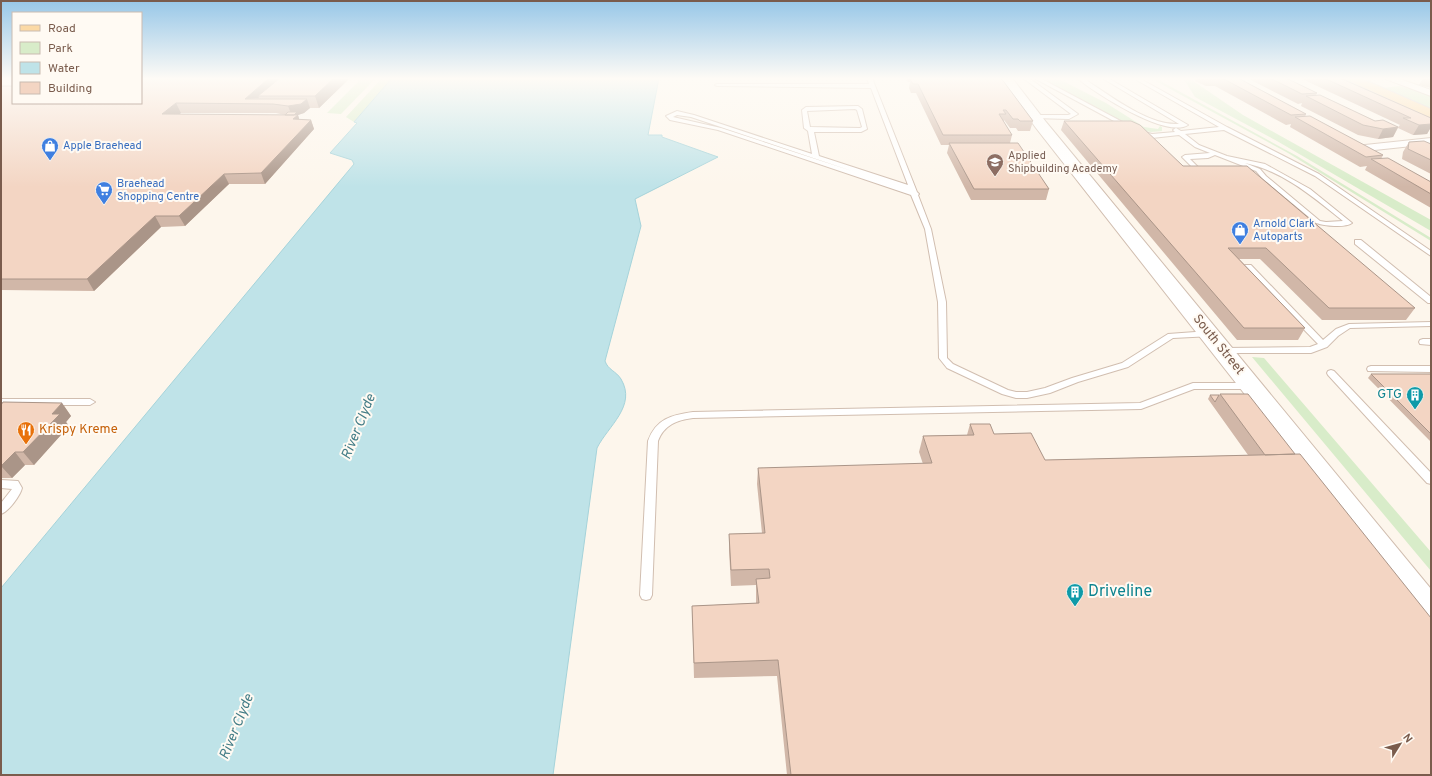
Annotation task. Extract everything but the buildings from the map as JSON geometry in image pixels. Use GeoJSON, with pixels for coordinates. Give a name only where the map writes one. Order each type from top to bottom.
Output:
{"type":"FeatureCollection","features":[{"type":"Feature","properties":{"kind":"main road"},"geometry":{"type":"LineString","coordinates":[[1418,114],[1431,120]]}},
{"type":"Feature","properties":{"kind":"street","name":"South Street"},"geometry":{"type":"LineString","coordinates":[[1033,114],[1431,610]]}},
{"type":"Feature","properties":{"kind":"street"},"geometry":{"type":"LineString","coordinates":[[1384,159],[1361,146],[1431,141]]}},
{"type":"Feature","properties":{"kind":"lane"},"geometry":{"type":"LineString","coordinates":[[673,114],[669,116],[672,119],[719,130],[915,191]]}},
{"type":"Feature","properties":{"kind":"lane"},"geometry":{"type":"LineString","coordinates":[[683,114],[915,191]]}},
{"type":"Feature","properties":{"kind":"lane"},"geometry":{"type":"LineString","coordinates":[[805,114],[807,128],[811,130],[861,130],[865,128],[861,114]]}},
{"type":"Feature","properties":{"kind":"lane"},"geometry":{"type":"LineString","coordinates":[[884,114],[915,191],[928,229],[942,302],[943,358],[950,366],[971,377],[1011,394],[1027,395],[1047,391],[1075,380],[1125,365],[1171,336],[1209,334]]}},
{"type":"Feature","properties":{"kind":"lane"},"geometry":{"type":"LineString","coordinates":[[1035,117],[1069,117],[1075,114]]}},
{"type":"Feature","properties":{"kind":"lane"},"geometry":{"type":"LineString","coordinates":[[1104,114],[1138,132],[1154,145]]}},
{"type":"Feature","properties":{"kind":"lane"},"geometry":{"type":"LineString","coordinates":[[1138,114],[1149,121],[1172,126],[1184,124],[1167,114]]}},
{"type":"Feature","properties":{"kind":"lane"},"geometry":{"type":"LineString","coordinates":[[1200,114],[1326,180],[1431,254]]}},
{"type":"Feature","properties":{"kind":"lane"},"geometry":{"type":"LineString","coordinates":[[1172,126],[1192,143],[1258,170],[1264,177],[1318,222],[1326,224],[1349,223],[1308,190],[1298,184],[1263,165],[1228,157]]}},
{"type":"Feature","properties":{"kind":"lane"},"geometry":{"type":"LineString","coordinates":[[1138,132],[1152,136],[1225,128]]}},
{"type":"Feature","properties":{"kind":"lane"},"geometry":{"type":"LineString","coordinates":[[811,130],[816,157]]}},
{"type":"Feature","properties":{"kind":"lane"},"geometry":{"type":"LineString","coordinates":[[1202,174],[1185,157],[1208,156],[1216,153]]}},
{"type":"Feature","properties":{"kind":"lane"},"geometry":{"type":"LineString","coordinates":[[1358,242],[1431,301]]}},
{"type":"Feature","properties":{"kind":"lane"},"geometry":{"type":"LineString","coordinates":[[1248,267],[1324,345]]}},
{"type":"Feature","properties":{"kind":"lane"},"geometry":{"type":"LineString","coordinates":[[1223,351],[1305,351],[1324,345],[1341,329],[1350,326],[1431,324]]}},
{"type":"Feature","properties":{"kind":"lane"},"geometry":{"type":"LineString","coordinates":[[1371,369],[1431,369]]}},
{"type":"Feature","properties":{"kind":"lane"},"geometry":{"type":"LineString","coordinates":[[1331,373],[1431,480]]}},
{"type":"Feature","properties":{"kind":"lane"},"geometry":{"type":"LineString","coordinates":[[646,595],[653,441],[660,427],[674,418],[693,415],[1141,406],[1194,386],[1250,386]]}},
{"type":"Feature","properties":{"kind":"lane"},"geometry":{"type":"LineString","coordinates":[[1,402],[90,402]]}},
{"type":"Feature","properties":{"kind":"lane"},"geometry":{"type":"LineString","coordinates":[[1,484],[14,484],[17,488],[16,492],[1,510]]}},
{"type":"Feature","properties":{"kind":"green space"},"geometry":{"type":"Polygon","coordinates":[[[349,114],[361,114],[354,122],[346,117],[349,114]]]}},
{"type":"Feature","properties":{"kind":"green space"},"geometry":{"type":"Polygon","coordinates":[[[1109,114],[1124,114],[1144,127],[1158,129],[1160,126],[1162,127],[1162,131],[1151,132],[1139,130],[1109,114]]]}},
{"type":"Feature","properties":{"kind":"green space"},"geometry":{"type":"Polygon","coordinates":[[[1217,114],[1221,114],[1297,156],[1431,238],[1431,241],[1288,153],[1217,114]]]}},
{"type":"Feature","properties":{"kind":"green space"},"geometry":{"type":"Polygon","coordinates":[[[1227,114],[1242,114],[1431,220],[1431,231],[1277,141],[1227,114]]]}},
{"type":"Feature","properties":{"kind":"green space"},"geometry":{"type":"Polygon","coordinates":[[[1252,357],[1264,358],[1431,552],[1431,571],[1252,357]]]}},
{"type":"Feature","properties":{"kind":"water","name":"River Clyde"},"geometry":{"type":"Polygon","coordinates":[[[361,114],[652,114],[648,135],[662,135],[662,137],[718,157],[635,199],[641,226],[605,361],[606,364],[621,379],[625,389],[626,398],[619,415],[597,448],[553,775],[1,775],[1,588],[354,164],[352,160],[330,153],[357,123],[354,122],[361,114]]]}},
{"type":"Feature","properties":{"kind":"place","name":"Apple Braehead"},"geometry":{"type":"Point","coordinates":[50,161]}},
{"type":"Feature","properties":{"kind":"place","name":"Applied Shipbuilding Academy"},"geometry":{"type":"Point","coordinates":[995,177]}},
{"type":"Feature","properties":{"kind":"place","name":"Braehead Shopping Centre"},"geometry":{"type":"Point","coordinates":[104,205]}},
{"type":"Feature","properties":{"kind":"place","name":"Arnold Clark Autoparts"},"geometry":{"type":"Point","coordinates":[1240,245]}},
{"type":"Feature","properties":{"kind":"place","name":"GTG"},"geometry":{"type":"Point","coordinates":[1415,410]}},
{"type":"Feature","properties":{"kind":"place","name":"Krispy Kreme"},"geometry":{"type":"Point","coordinates":[26,445]}},
{"type":"Feature","properties":{"kind":"place","name":"Driveline"},"geometry":{"type":"Point","coordinates":[1075,607]}}]}
